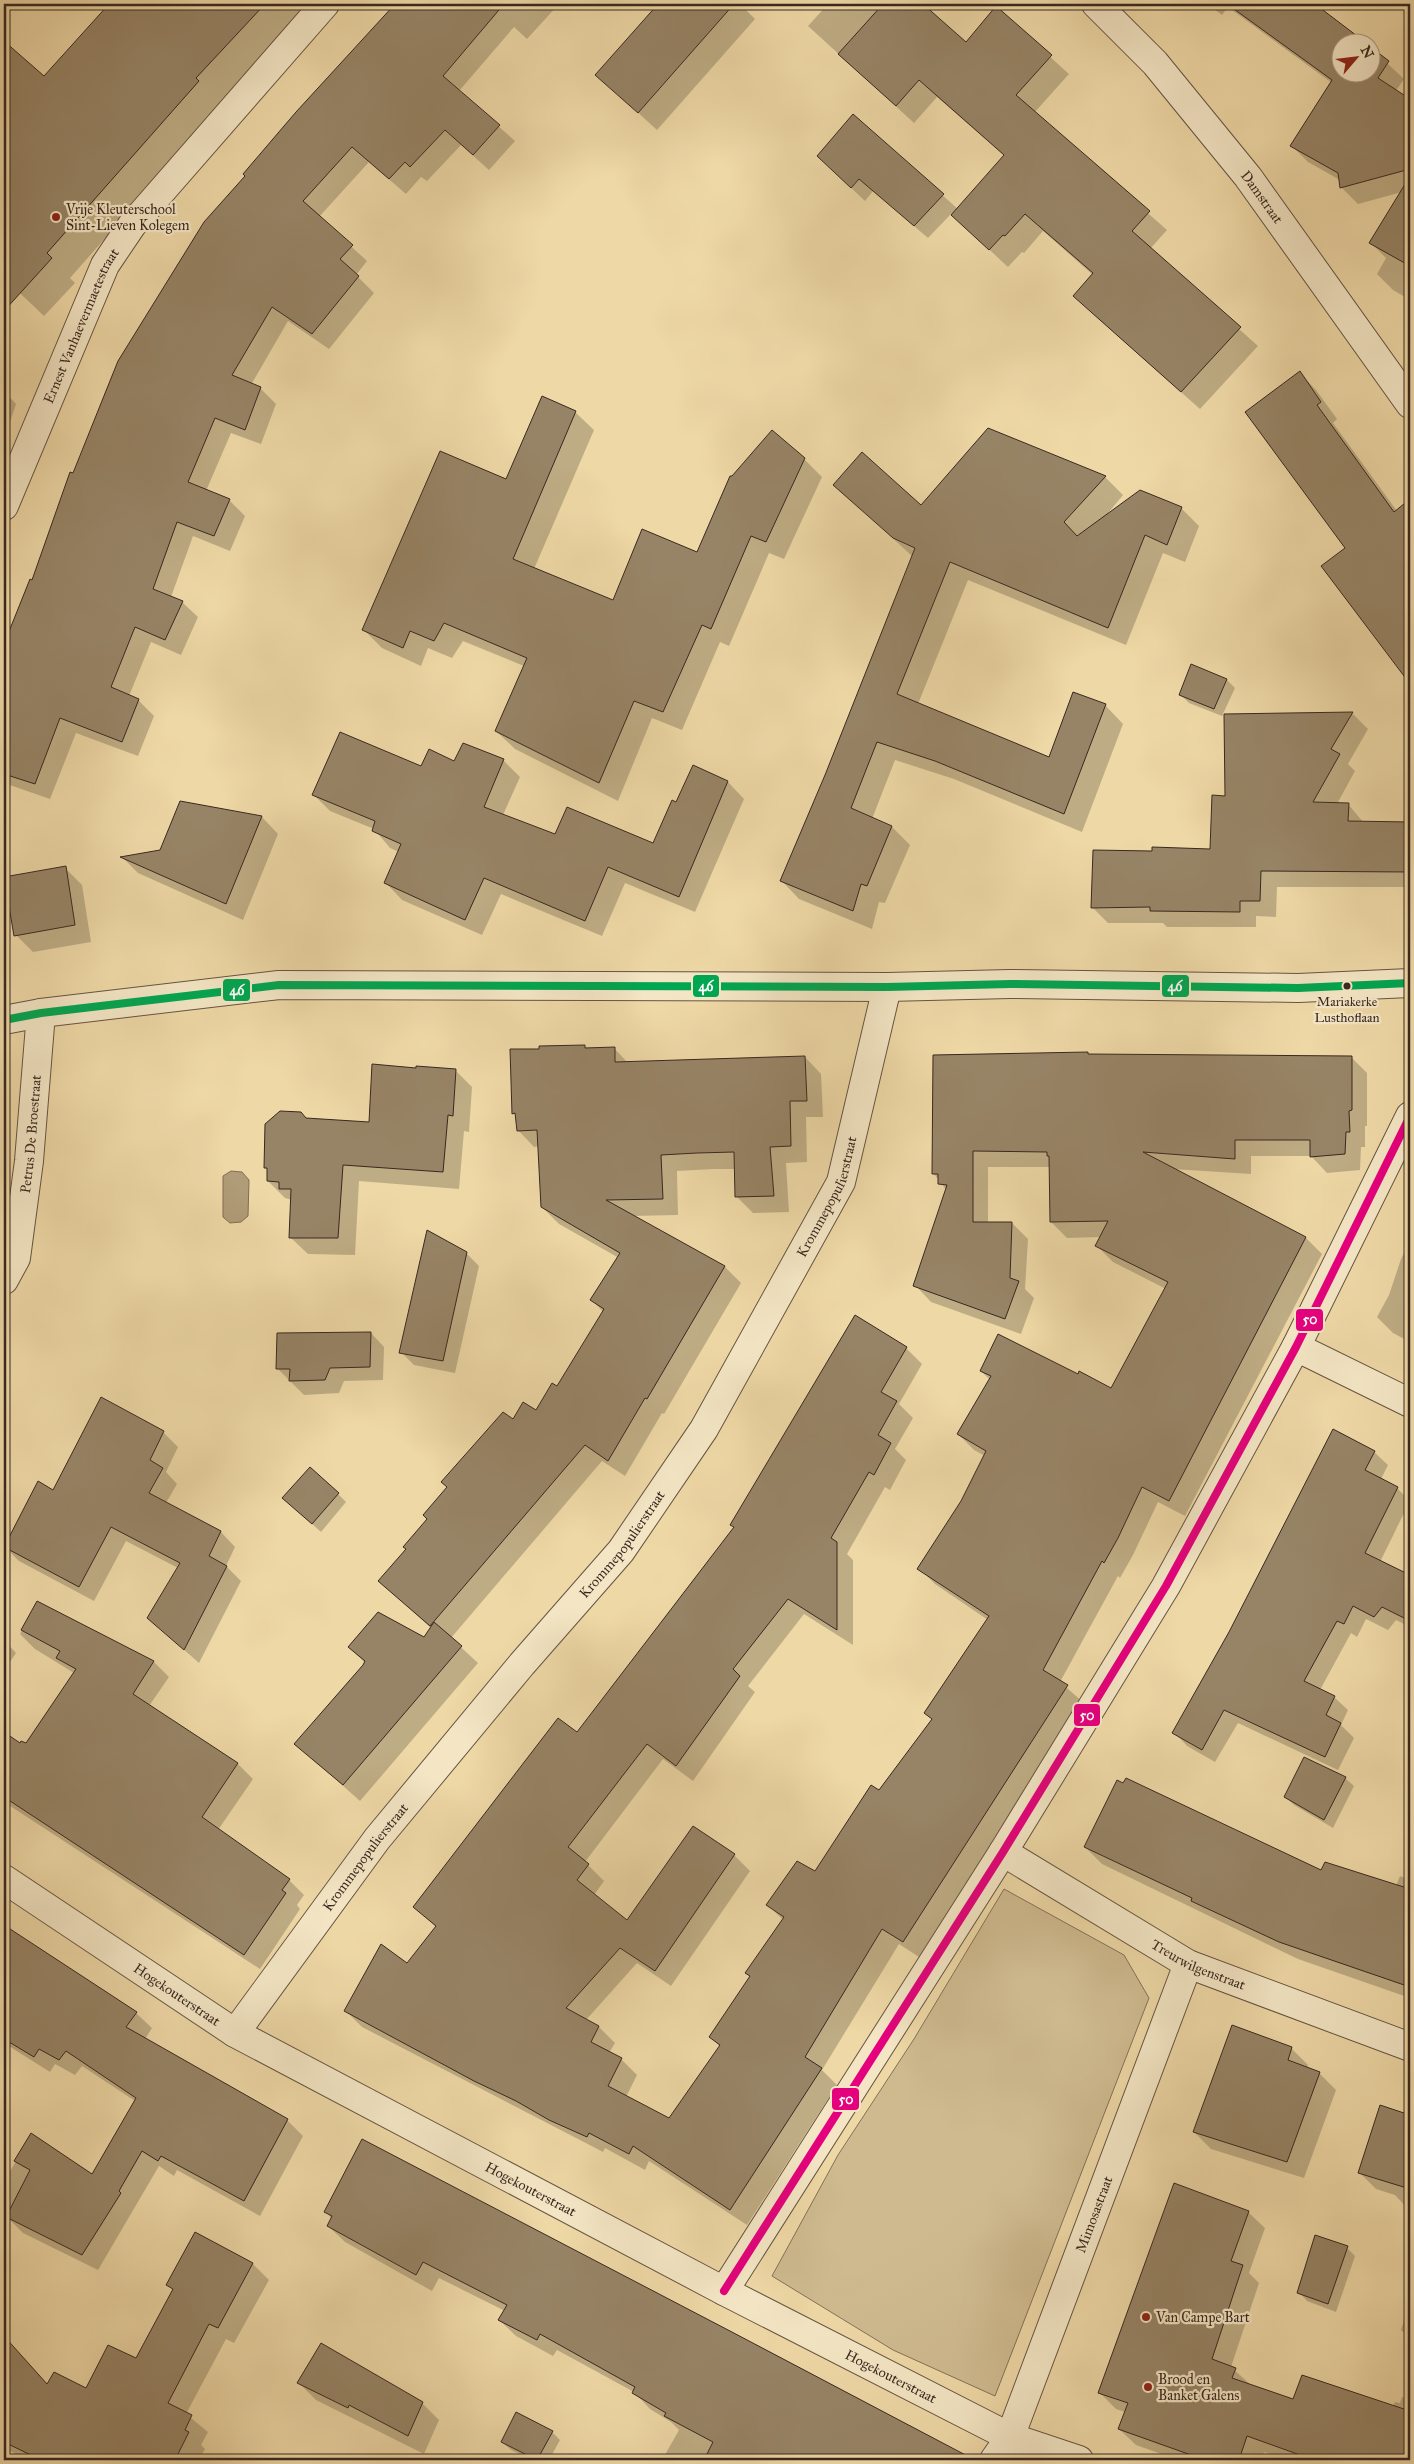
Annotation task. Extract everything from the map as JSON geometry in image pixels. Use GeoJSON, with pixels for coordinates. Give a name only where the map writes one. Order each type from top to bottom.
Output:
{"type":"FeatureCollection","features":[{"type":"Feature","properties":{"kind":"street","name":"Ernest Vanhaevermaetestraat"},"geometry":{"type":"LineString","coordinates":[[4,506],[105,265],[132,225],[325,4]]}},
{"type":"Feature","properties":{"kind":"street","name":"Damstraat"},"geometry":{"type":"LineString","coordinates":[[1096,4],[1155,63],[1248,177],[1410,404]]}},
{"type":"Feature","properties":{"kind":"street"},"geometry":{"type":"LineString","coordinates":[[4,1020],[279,985],[887,987],[1010,984],[1298,988],[1410,983]]}},
{"type":"Feature","properties":{"kind":"street","name":"Krommepopulierstraat"},"geometry":{"type":"LineString","coordinates":[[236,2033],[377,1839],[522,1664],[621,1551],[704,1429],[840,1182],[887,987]]}},
{"type":"Feature","properties":{"kind":"street","name":"Petrus De Broestraat"},"geometry":{"type":"LineString","coordinates":[[4,1280],[16,1258],[19,1239],[29,1160],[41,1014]]}},
{"type":"Feature","properties":{"kind":"street"},"geometry":{"type":"LineString","coordinates":[[724,2291],[905,2002],[1003,1852],[1166,1586],[1296,1348],[1410,1116]]}},
{"type":"Feature","properties":{"kind":"street"},"geometry":{"type":"LineString","coordinates":[[1296,1348],[1410,1403]]}},
{"type":"Feature","properties":{"kind":"street","name":"Treurwilgenstraat"},"geometry":{"type":"LineString","coordinates":[[1003,1852],[1188,1964],[1410,2047]]}},
{"type":"Feature","properties":{"kind":"street","name":"Hogekouterstraat"},"geometry":{"type":"LineString","coordinates":[[4,1879],[236,2033],[724,2291],[1010,2437],[1079,2460]]}},
{"type":"Feature","properties":{"kind":"street","name":"Mimosastraat"},"geometry":{"type":"LineString","coordinates":[[994,2460],[1010,2437],[1188,1964]]}},
{"type":"Feature","properties":{"kind":"shaded area"},"geometry":{"type":"Polygon","coordinates":[[[231,1171],[242,1172],[249,1180],[248,1216],[241,1222],[230,1223],[223,1217],[223,1176],[231,1171]]]}},
{"type":"Feature","properties":{"kind":"shaded area"},"geometry":{"type":"Polygon","coordinates":[[[1004,1889],[1124,1955],[1149,1998],[995,2396],[893,2350],[772,2276],[838,2155],[914,2039],[1004,1889]]]}},
{"type":"Feature","properties":{"kind":"building"},"geometry":{"type":"Polygon","coordinates":[[[109,4],[265,4],[196,78],[199,81],[47,253],[52,258],[4,311],[4,41],[44,76],[109,4]]]}},
{"type":"Feature","properties":{"kind":"building"},"geometry":{"type":"Polygon","coordinates":[[[395,4],[504,4],[443,76],[500,125],[473,155],[445,130],[410,167],[405,162],[389,179],[352,147],[303,201],[353,245],[340,259],[359,276],[312,334],[272,307],[232,375],[261,387],[245,430],[215,418],[188,482],[230,499],[214,536],[177,522],[153,589],[183,601],[165,640],[135,627],[111,687],[139,699],[122,742],[60,718],[35,784],[4,774],[4,644],[30,579],[32,580],[70,472],[73,473],[118,361],[204,222],[245,176],[243,174],[296,112],[395,4]]]}},
{"type":"Feature","properties":{"kind":"building"},"geometry":{"type":"Polygon","coordinates":[[[658,4],[734,4],[638,113],[595,75],[658,4]]]}},
{"type":"Feature","properties":{"kind":"building"},"geometry":{"type":"Polygon","coordinates":[[[883,4],[923,4],[966,42],[996,6],[1052,55],[1016,95],[1150,211],[1132,231],[1241,327],[1181,392],[1073,296],[1093,273],[1025,214],[989,250],[951,215],[1004,155],[919,80],[896,106],[838,54],[883,4]]]}},
{"type":"Feature","properties":{"kind":"building"},"geometry":{"type":"Polygon","coordinates":[[[1227,4],[1315,4],[1352,32],[1332,32],[1332,80],[1227,4]]]}},
{"type":"Feature","properties":{"kind":"building"},"geometry":{"type":"Polygon","coordinates":[[[1382,56],[1389,61],[1382,72],[1382,56]]]}},
{"type":"Feature","properties":{"kind":"building"},"geometry":{"type":"Polygon","coordinates":[[[1332,80],[1332,82],[1382,81],[1410,99],[1410,169],[1340,188],[1338,173],[1290,146],[1332,80]]]}},
{"type":"Feature","properties":{"kind":"building"},"geometry":{"type":"Polygon","coordinates":[[[853,114],[944,194],[914,226],[859,179],[851,188],[817,156],[853,114]]]}},
{"type":"Feature","properties":{"kind":"building"},"geometry":{"type":"Polygon","coordinates":[[[1410,176],[1410,266],[1369,243],[1410,176]]]}},
{"type":"Feature","properties":{"kind":"building"},"geometry":{"type":"Polygon","coordinates":[[[1300,371],[1321,402],[1317,405],[1394,512],[1410,499],[1410,684],[1321,566],[1345,548],[1245,412],[1300,371]]]}},
{"type":"Feature","properties":{"kind":"building"},"geometry":{"type":"Polygon","coordinates":[[[542,396],[576,411],[513,559],[613,600],[642,529],[697,552],[730,476],[772,430],[805,458],[766,542],[751,536],[711,629],[702,625],[663,712],[634,701],[599,783],[495,731],[527,658],[444,623],[434,641],[410,631],[403,648],[362,630],[440,451],[506,479],[542,396]]]}},
{"type":"Feature","properties":{"kind":"building"},"geometry":{"type":"Polygon","coordinates":[[[988,428],[1106,476],[1064,522],[1077,536],[1140,490],[1182,507],[1167,545],[1145,535],[1108,628],[950,562],[897,694],[1049,757],[1073,692],[1106,704],[1064,814],[935,761],[877,742],[851,808],[892,826],[867,886],[861,884],[853,911],[780,881],[825,775],[915,548],[893,538],[833,485],[862,452],[921,505],[988,428]]]}},
{"type":"Feature","properties":{"kind":"building"},"geometry":{"type":"Polygon","coordinates":[[[1191,664],[1227,679],[1214,709],[1179,695],[1191,664]]]}},
{"type":"Feature","properties":{"kind":"building"},"geometry":{"type":"Polygon","coordinates":[[[1353,712],[1331,749],[1340,754],[1313,802],[1349,803],[1348,821],[1410,822],[1410,872],[1261,871],[1260,901],[1240,901],[1240,912],[1150,911],[1150,907],[1091,908],[1093,850],[1152,851],[1152,847],[1210,849],[1212,795],[1225,796],[1224,714],[1353,712]]]}},
{"type":"Feature","properties":{"kind":"building"},"geometry":{"type":"Polygon","coordinates":[[[340,732],[421,766],[429,749],[454,761],[463,743],[504,759],[484,807],[555,834],[567,807],[653,843],[672,800],[676,802],[693,765],[728,781],[679,897],[608,867],[585,921],[484,878],[465,920],[384,883],[401,844],[372,831],[375,821],[312,795],[340,732]]]}},
{"type":"Feature","properties":{"kind":"building"},"geometry":{"type":"Polygon","coordinates":[[[180,801],[262,816],[226,904],[120,857],[160,850],[180,801]]]}},
{"type":"Feature","properties":{"kind":"building"},"geometry":{"type":"Polygon","coordinates":[[[66,866],[75,925],[14,936],[4,877],[66,866]]]}},
{"type":"Feature","properties":{"kind":"building"},"geometry":{"type":"Polygon","coordinates":[[[585,1045],[585,1048],[615,1047],[615,1062],[805,1056],[807,1101],[790,1101],[791,1146],[770,1147],[774,1196],[735,1197],[734,1152],[661,1155],[663,1199],[606,1200],[725,1266],[647,1399],[645,1398],[608,1461],[585,1445],[430,1626],[378,1581],[406,1549],[403,1547],[427,1519],[423,1515],[447,1487],[441,1482],[503,1412],[513,1419],[523,1402],[536,1410],[552,1383],[557,1386],[604,1309],[590,1300],[620,1253],[541,1207],[537,1130],[517,1131],[515,1113],[512,1114],[510,1049],[539,1049],[539,1046],[585,1045]]]}},
{"type":"Feature","properties":{"kind":"building"},"geometry":{"type":"Polygon","coordinates":[[[1088,1052],[1088,1054],[1352,1056],[1352,1110],[1349,1111],[1350,1132],[1346,1132],[1345,1154],[1310,1157],[1310,1140],[1235,1140],[1235,1159],[1143,1152],[1306,1237],[1169,1501],[1142,1487],[1118,1538],[1104,1563],[1102,1561],[1043,1670],[1068,1685],[903,1942],[882,1929],[805,2057],[822,2068],[730,2210],[633,2146],[629,2154],[589,2133],[587,2137],[549,2120],[344,2011],[381,1944],[407,1963],[436,1926],[413,1907],[558,1718],[577,1732],[734,1527],[730,1525],[855,1315],[907,1347],[881,1392],[897,1401],[878,1435],[891,1443],[874,1475],[869,1472],[831,1538],[837,1542],[837,1630],[788,1599],[733,1669],[740,1676],[676,1766],[647,1744],[568,1847],[589,1864],[577,1880],[627,1920],[693,1826],[735,1854],[655,1971],[620,1948],[566,2008],[599,2026],[591,2042],[622,2058],[608,2086],[669,2118],[720,2045],[709,2037],[750,1976],[745,1973],[784,1917],[766,1905],[797,1861],[815,1871],[871,1785],[879,1790],[932,1719],[924,1713],[989,1616],[917,1569],[961,1501],[986,1451],[957,1434],[991,1376],[980,1371],[998,1334],[1078,1374],[1079,1371],[1111,1388],[1168,1282],[1095,1246],[1108,1221],[1050,1222],[1049,1156],[1047,1156],[1047,1152],[973,1151],[973,1222],[1012,1222],[1010,1278],[1019,1281],[1005,1319],[913,1286],[947,1185],[938,1184],[938,1174],[932,1174],[933,1055],[1088,1052]]]}},
{"type":"Feature","properties":{"kind":"building"},"geometry":{"type":"Polygon","coordinates":[[[372,1064],[456,1069],[453,1116],[448,1115],[443,1172],[343,1165],[338,1238],[289,1238],[291,1189],[279,1189],[279,1182],[267,1181],[267,1168],[264,1168],[265,1124],[280,1111],[301,1112],[306,1118],[369,1122],[372,1064]]]}},
{"type":"Feature","properties":{"kind":"building"},"geometry":{"type":"Polygon","coordinates":[[[427,1230],[467,1252],[443,1361],[399,1353],[427,1230]]]}},
{"type":"Feature","properties":{"kind":"building"},"geometry":{"type":"Polygon","coordinates":[[[371,1332],[370,1367],[330,1368],[325,1380],[289,1381],[290,1369],[276,1369],[277,1333],[371,1332]]]}},
{"type":"Feature","properties":{"kind":"building"},"geometry":{"type":"Polygon","coordinates":[[[101,1397],[164,1431],[150,1460],[163,1468],[149,1493],[221,1531],[209,1556],[227,1566],[184,1650],[147,1618],[180,1563],[111,1527],[79,1587],[4,1547],[38,1481],[53,1490],[101,1397]]]}},
{"type":"Feature","properties":{"kind":"building"},"geometry":{"type":"Polygon","coordinates":[[[1333,1429],[1375,1451],[1365,1470],[1398,1487],[1365,1553],[1410,1575],[1410,1621],[1382,1607],[1374,1617],[1353,1606],[1344,1624],[1337,1621],[1304,1681],[1335,1696],[1326,1715],[1341,1723],[1325,1757],[1224,1710],[1202,1750],[1172,1733],[1229,1632],[1333,1429]]]}},
{"type":"Feature","properties":{"kind":"building"},"geometry":{"type":"Polygon","coordinates":[[[310,1467],[339,1493],[312,1524],[282,1498],[310,1467]]]}},
{"type":"Feature","properties":{"kind":"building"},"geometry":{"type":"Polygon","coordinates":[[[37,1601],[154,1661],[133,1694],[238,1763],[202,1817],[290,1879],[282,1890],[286,1893],[244,1955],[4,1797],[4,1732],[20,1743],[21,1741],[26,1743],[76,1669],[56,1658],[60,1651],[21,1630],[37,1601]]]}},
{"type":"Feature","properties":{"kind":"building"},"geometry":{"type":"Polygon","coordinates":[[[378,1612],[424,1637],[434,1622],[462,1646],[343,1785],[294,1744],[363,1665],[365,1661],[348,1647],[378,1612]]]}},
{"type":"Feature","properties":{"kind":"building"},"geometry":{"type":"Polygon","coordinates":[[[1304,1757],[1346,1777],[1324,1820],[1284,1797],[1304,1757]]]}},
{"type":"Feature","properties":{"kind":"building"},"geometry":{"type":"Polygon","coordinates":[[[1126,1778],[1321,1870],[1325,1862],[1410,1889],[1410,1987],[1279,1942],[1191,1901],[1192,1898],[1084,1847],[1117,1780],[1123,1783],[1126,1778]]]}},
{"type":"Feature","properties":{"kind":"building"},"geometry":{"type":"Polygon","coordinates":[[[4,1925],[137,2012],[126,2027],[288,2119],[244,2201],[161,2156],[158,2161],[142,2151],[119,2191],[121,2193],[82,2255],[6,2217],[30,2170],[14,2161],[31,2133],[92,2174],[136,2098],[66,2051],[59,2060],[39,2049],[34,2057],[4,2039],[4,1925]]]}},
{"type":"Feature","properties":{"kind":"building"},"geometry":{"type":"Polygon","coordinates":[[[1232,2025],[1292,2047],[1288,2060],[1320,2072],[1287,2162],[1193,2132],[1232,2025]]]}},
{"type":"Feature","properties":{"kind":"building"},"geometry":{"type":"Polygon","coordinates":[[[1380,2105],[1410,2115],[1410,2189],[1358,2173],[1380,2105]]]}},
{"type":"Feature","properties":{"kind":"building"},"geometry":{"type":"Polygon","coordinates":[[[362,2139],[975,2460],[704,2460],[713,2442],[664,2416],[666,2413],[632,2393],[635,2387],[540,2334],[537,2340],[498,2320],[507,2305],[423,2262],[416,2275],[327,2226],[332,2216],[324,2212],[362,2139]]]}},
{"type":"Feature","properties":{"kind":"building"},"geometry":{"type":"Polygon","coordinates":[[[1174,2183],[1249,2211],[1231,2261],[1243,2265],[1212,2359],[1236,2368],[1232,2378],[1293,2399],[1302,2375],[1410,2411],[1410,2460],[1314,2460],[1247,2436],[1239,2460],[1205,2460],[1118,2429],[1128,2403],[1098,2393],[1174,2183]]]}},
{"type":"Feature","properties":{"kind":"building"},"geometry":{"type":"Polygon","coordinates":[[[195,2232],[253,2263],[218,2328],[209,2324],[168,2403],[192,2415],[185,2430],[189,2432],[175,2460],[41,2460],[4,2442],[4,2336],[47,2384],[54,2372],[86,2388],[108,2345],[136,2358],[173,2289],[166,2285],[195,2232]]]}},
{"type":"Feature","properties":{"kind":"building"},"geometry":{"type":"Polygon","coordinates":[[[1315,2235],[1348,2246],[1328,2304],[1297,2293],[1315,2235]]]}},
{"type":"Feature","properties":{"kind":"building"},"geometry":{"type":"Polygon","coordinates":[[[321,2343],[423,2402],[408,2436],[349,2405],[348,2408],[297,2383],[321,2343]]]}},
{"type":"Feature","properties":{"kind":"building"},"geometry":{"type":"Polygon","coordinates":[[[516,2412],[553,2431],[537,2460],[501,2442],[516,2412]]]}},
{"type":"Feature","properties":{"kind":"transit line","name":"46"},"geometry":{"type":"LineString","coordinates":[[4,1020],[41,1013],[279,985],[887,987],[1010,984],[1298,988],[1410,983]]}},
{"type":"Feature","properties":{"kind":"transit line","name":"50"},"geometry":{"type":"LineString","coordinates":[[724,2291],[1003,1852],[1166,1586],[1296,1347],[1410,1116]]}},
{"type":"Feature","properties":{"kind":"place","name":"Vrije Kleuterschool Sint-Lieven Kolegem"},"geometry":{"type":"Point","coordinates":[56,217]}},
{"type":"Feature","properties":{"kind":"place","name":"Mariakerke Lusthoflaan"},"geometry":{"type":"Point","coordinates":[1347,986]}},
{"type":"Feature","properties":{"kind":"place","name":"Van Campe Bart"},"geometry":{"type":"Point","coordinates":[1146,2317]}},
{"type":"Feature","properties":{"kind":"place","name":"Brood en Banket Galens"},"geometry":{"type":"Point","coordinates":[1148,2387]}}]}
